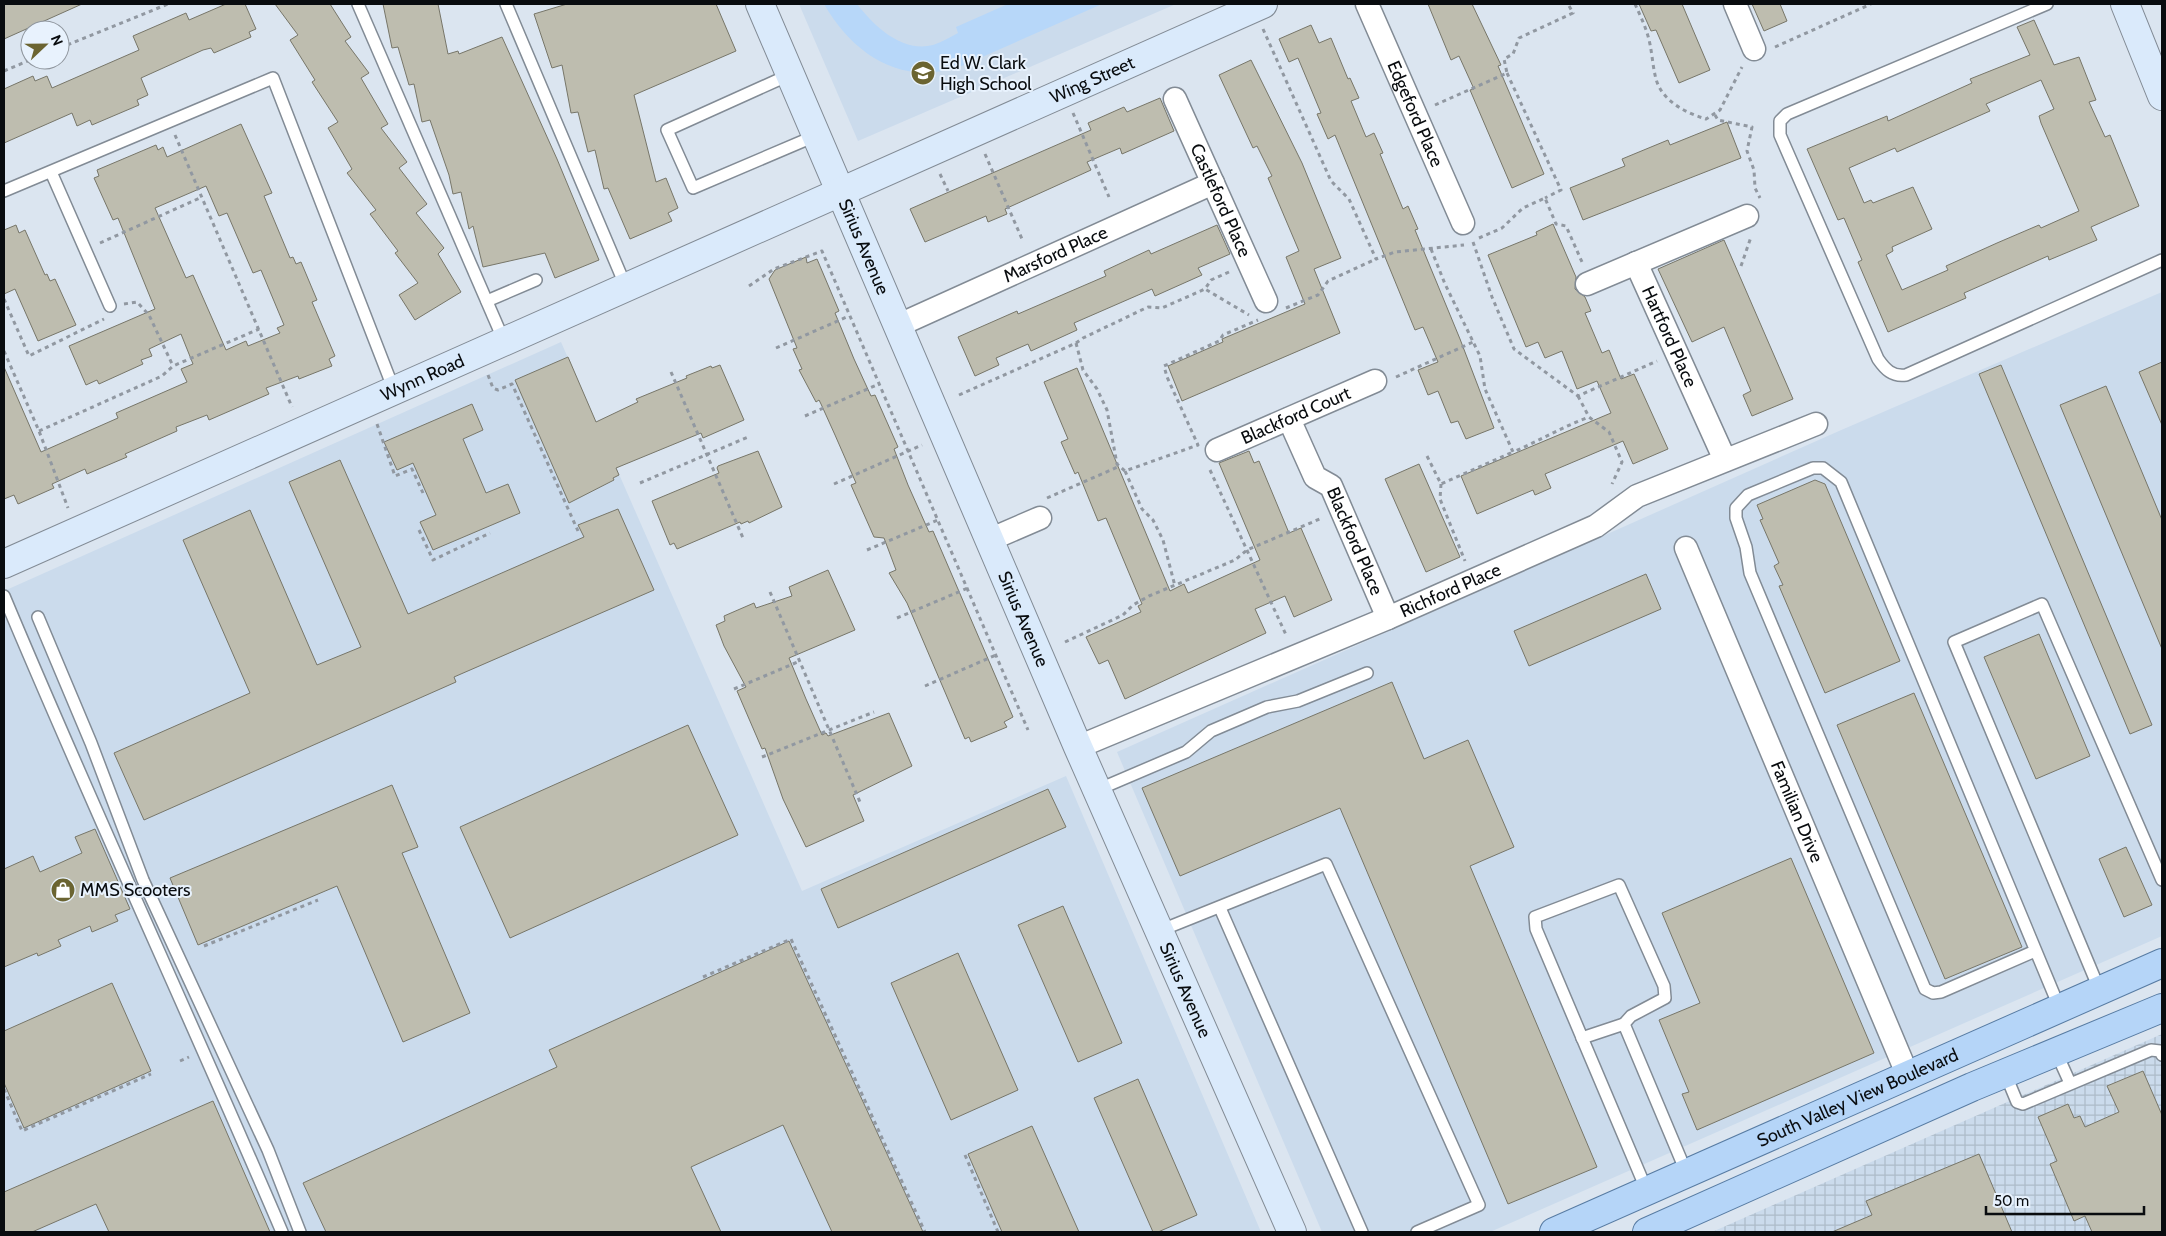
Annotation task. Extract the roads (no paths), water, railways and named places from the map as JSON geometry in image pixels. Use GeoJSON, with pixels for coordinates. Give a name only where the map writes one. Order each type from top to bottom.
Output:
{"type":"FeatureCollection","features":[{"type":"Feature","properties":{"kind":"main road","name":"South Valley View Boulevard"},"geometry":{"type":"LineString","coordinates":[[1554,1232],[2162,963]]}},
{"type":"Feature","properties":{"kind":"main road"},"geometry":{"type":"LineString","coordinates":[[2067,1048],[2100,1010],[2134,993],[2129,978],[2162,980]]}},
{"type":"Feature","properties":{"kind":"main road","name":"South Valley View Boulevard"},"geometry":{"type":"LineString","coordinates":[[1647,1232],[1972,1087],[2162,1008]]}},
{"type":"Feature","properties":{"kind":"main road"},"geometry":{"type":"LineString","coordinates":[[1972,1087],[1976,1071],[1985,1061],[2008,1047],[2032,1021]]}},
{"type":"Feature","properties":{"kind":"main road"},"geometry":{"type":"LineString","coordinates":[[1831,1150],[1846,1118],[1898,1092],[1908,1076]]}},
{"type":"Feature","properties":{"kind":"main road"},"geometry":{"type":"LineString","coordinates":[[1743,1190],[1741,1179],[1744,1168],[1779,1151],[1800,1124]]}},
{"type":"Feature","properties":{"kind":"main road"},"geometry":{"type":"LineString","coordinates":[[1603,1232],[1670,1198],[1684,1185],[1687,1174]]}},
{"type":"Feature","properties":{"kind":"street","name":"Sirius Avenue"},"geometry":{"type":"LineString","coordinates":[[760,4],[1078,747],[1292,1232]]}},
{"type":"Feature","properties":{"kind":"street","name":"Edgeford Place"},"geometry":{"type":"LineString","coordinates":[[1367,4],[1468,232]]}},
{"type":"Feature","properties":{"kind":"street"},"geometry":{"type":"LineString","coordinates":[[1735,4],[1758,52]]}},
{"type":"Feature","properties":{"kind":"street"},"geometry":{"type":"LineString","coordinates":[[2125,4],[2162,96]]}},
{"type":"Feature","properties":{"kind":"street","name":"Wing Street"},"geometry":{"type":"LineString","coordinates":[[839,192],[1263,16]]}},
{"type":"Feature","properties":{"kind":"street","name":"Castleford Place"},"geometry":{"type":"LineString","coordinates":[[1175,99],[1212,183],[1262,311]]}},
{"type":"Feature","properties":{"kind":"street","name":"Marsford Place"},"geometry":{"type":"LineString","coordinates":[[897,326],[1212,183]]}},
{"type":"Feature","properties":{"kind":"street","name":"Wynn Road"},"geometry":{"type":"LineString","coordinates":[[4,564],[839,192]]}},
{"type":"Feature","properties":{"kind":"street"},"geometry":{"type":"LineString","coordinates":[[1589,283],[1756,217]]}},
{"type":"Feature","properties":{"kind":"street","name":"Hartford Place"},"geometry":{"type":"LineString","coordinates":[[1636,263],[1725,460]]}},
{"type":"Feature","properties":{"kind":"street","name":"Blackford Court"},"geometry":{"type":"LineString","coordinates":[[1206,453],[1375,381]]}},
{"type":"Feature","properties":{"kind":"street","name":"Blackford Place"},"geometry":{"type":"LineString","coordinates":[[1289,419],[1315,477],[1331,486],[1388,618]]}},
{"type":"Feature","properties":{"kind":"street","name":"Richford Place"},"geometry":{"type":"LineString","coordinates":[[1078,747],[1388,618],[1596,526],[1637,496],[1816,424]]}},
{"type":"Feature","properties":{"kind":"street"},"geometry":{"type":"LineString","coordinates":[[989,540],[1041,509]]}},
{"type":"Feature","properties":{"kind":"street","name":"Familian Drive"},"geometry":{"type":"LineString","coordinates":[[1686,548],[1908,1076]]}},
{"type":"Feature","properties":{"kind":"lane"},"geometry":{"type":"LineString","coordinates":[[358,4],[504,341]]}},
{"type":"Feature","properties":{"kind":"lane"},"geometry":{"type":"LineString","coordinates":[[506,4],[626,287]]}},
{"type":"Feature","properties":{"kind":"lane"},"geometry":{"type":"LineString","coordinates":[[2047,4],[1787,114],[1780,121],[1780,135],[1832,258],[1878,359],[1884,368],[1898,376],[1906,375],[2162,260]]}},
{"type":"Feature","properties":{"kind":"lane"},"geometry":{"type":"LineString","coordinates":[[790,75],[667,130],[693,188],[815,136]]}},
{"type":"Feature","properties":{"kind":"lane"},"geometry":{"type":"LineString","coordinates":[[4,190],[273,78],[394,390]]}},
{"type":"Feature","properties":{"kind":"lane"},"geometry":{"type":"LineString","coordinates":[[51,172],[110,306]]}},
{"type":"Feature","properties":{"kind":"lane"},"geometry":{"type":"LineString","coordinates":[[486,301],[536,280]]}},
{"type":"Feature","properties":{"kind":"lane"},"geometry":{"type":"LineString","coordinates":[[2035,951],[1941,992],[1933,993],[1925,989],[1750,573],[1746,547],[1736,518],[1736,508],[1748,495],[1813,468],[1823,468],[1841,482],[2060,1009]]}},
{"type":"Feature","properties":{"kind":"lane"},"geometry":{"type":"LineString","coordinates":[[4,596],[56,721],[212,1070],[282,1232]]}},
{"type":"Feature","properties":{"kind":"lane"},"geometry":{"type":"LineString","coordinates":[[2100,991],[1954,642],[2042,604],[2162,880]]}},
{"type":"Feature","properties":{"kind":"lane"},"geometry":{"type":"LineString","coordinates":[[38,617],[91,743],[143,880],[264,1141],[300,1232]]}},
{"type":"Feature","properties":{"kind":"lane"},"geometry":{"type":"LineString","coordinates":[[1097,790],[1186,752],[1211,731],[1267,707],[1298,701],[1367,673]]}},
{"type":"Feature","properties":{"kind":"lane"},"geometry":{"type":"LineString","coordinates":[[1159,932],[1326,864],[1479,1204],[1437,1229],[1417,1232]]}},
{"type":"Feature","properties":{"kind":"lane"},"geometry":{"type":"LineString","coordinates":[[1582,1038],[1624,1024],[1631,1016],[1665,998],[1664,986],[1619,885],[1535,917],[1536,928],[1582,1038],[1647,1191]]}},
{"type":"Feature","properties":{"kind":"lane"},"geometry":{"type":"LineString","coordinates":[[1220,908],[1362,1232]]}},
{"type":"Feature","properties":{"kind":"lane"},"geometry":{"type":"LineString","coordinates":[[1624,1024],[1687,1174]]}},
{"type":"Feature","properties":{"kind":"lane"},"geometry":{"type":"LineString","coordinates":[[2067,1048],[2070,1083]]}},
{"type":"Feature","properties":{"kind":"lane"},"geometry":{"type":"LineString","coordinates":[[2005,1073],[2017,1102],[2023,1104],[2151,1050],[2160,1051],[2162,1055]]}},
{"type":"Feature","properties":{"kind":"place","name":"Ed W. Clark High School"},"geometry":{"type":"Point","coordinates":[923,73]}},
{"type":"Feature","properties":{"kind":"place","name":"MMS Scooters"},"geometry":{"type":"Point","coordinates":[63,890]}}]}
